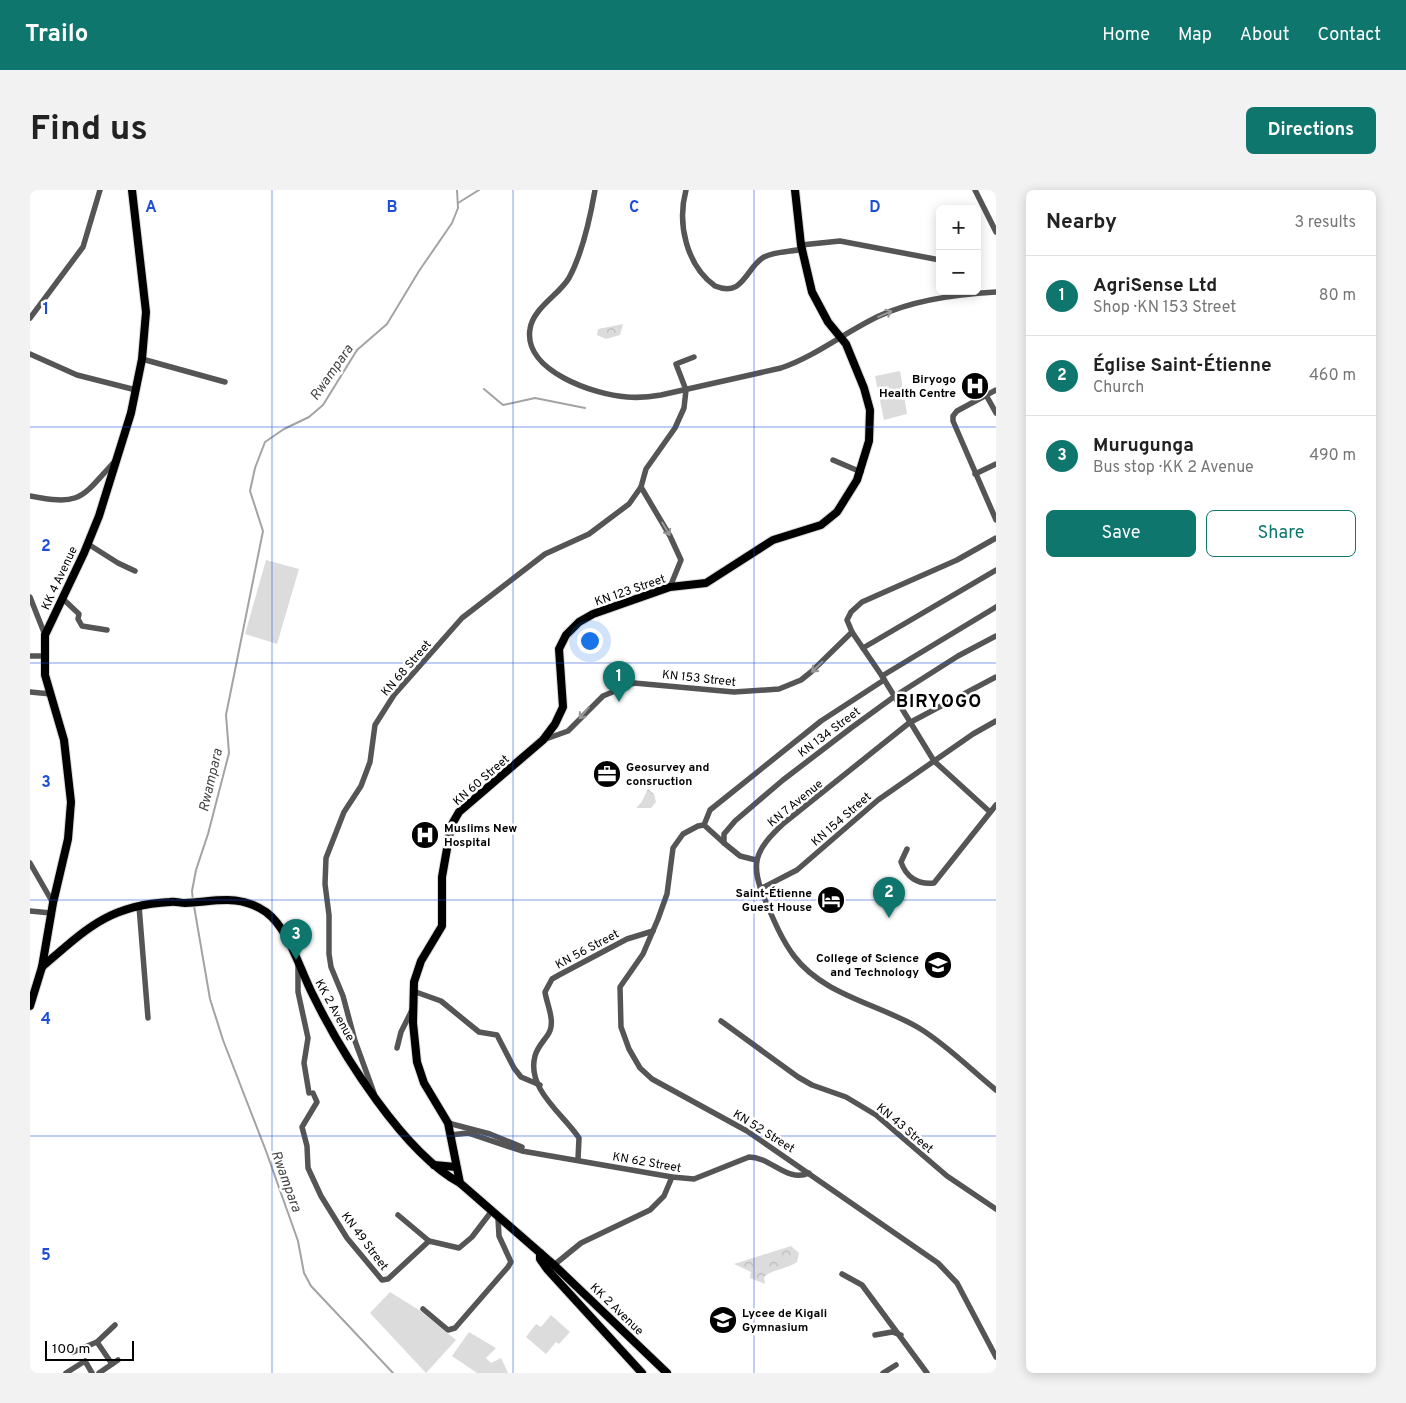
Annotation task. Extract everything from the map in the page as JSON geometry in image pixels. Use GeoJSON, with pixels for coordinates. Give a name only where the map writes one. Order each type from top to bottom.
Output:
{"type":"FeatureCollection","features":[{"type":"Feature","properties":{"kind":"main road","name":"KK 4 Avenue"},"geometry":{"type":"LineString","coordinates":[[30,1006],[33,982],[42,967],[53,903],[68,839],[71,802],[64,740],[45,675],[44,635],[88,544],[99,516],[118,458],[136,390],[142,359],[146,312],[132,190]]}},
{"type":"Feature","properties":{"kind":"main road","name":"KN 123 Street"},"geometry":{"type":"LineString","coordinates":[[562,677],[558,649],[566,635],[579,622],[592,614],[670,587],[706,583],[773,540],[821,525],[837,512],[861,472],[869,441],[871,418],[864,388],[842,338],[825,316],[812,292],[802,247],[795,190]]}},
{"type":"Feature","properties":{"kind":"main road","name":"KN 60 Street"},"geometry":{"type":"LineString","coordinates":[[456,1168],[448,1123],[424,1083],[417,1062],[413,991],[418,969],[442,926],[444,853],[454,818],[543,740],[555,724],[563,707],[562,677]]}},
{"type":"Feature","properties":{"kind":"main road","name":"KK 2 Avenue"},"geometry":{"type":"LineString","coordinates":[[42,967],[102,918],[139,906],[172,901],[185,903],[215,899],[243,902],[266,912],[285,932],[298,964],[328,1025],[376,1098],[404,1135],[446,1176],[460,1183],[554,1265],[667,1373]]}},
{"type":"Feature","properties":{"kind":"main road"},"geometry":{"type":"LineString","coordinates":[[434,1165],[456,1168],[460,1183]]}},
{"type":"Feature","properties":{"kind":"main road"},"geometry":{"type":"LineString","coordinates":[[540,1253],[540,1259],[547,1269],[642,1373]]}},
{"type":"Feature","properties":{"kind":"street"},"geometry":{"type":"LineString","coordinates":[[30,318],[83,246],[100,190]]}},
{"type":"Feature","properties":{"kind":"street"},"geometry":{"type":"LineString","coordinates":[[595,190],[591,213],[569,277],[560,291],[534,317],[529,338],[536,354],[547,368],[558,376],[612,395],[646,398],[780,368],[797,362],[879,316],[911,305],[969,294],[996,292]]}},
{"type":"Feature","properties":{"kind":"street"},"geometry":{"type":"LineString","coordinates":[[686,190],[682,213],[686,241],[696,263],[715,286],[732,288],[744,280],[764,257],[802,247],[840,242],[936,259]]}},
{"type":"Feature","properties":{"kind":"street"},"geometry":{"type":"LineString","coordinates":[[975,190],[996,232]]}},
{"type":"Feature","properties":{"kind":"street"},"geometry":{"type":"LineString","coordinates":[[30,354],[77,375],[136,390]]}},
{"type":"Feature","properties":{"kind":"street"},"geometry":{"type":"LineString","coordinates":[[686,390],[676,367],[678,363],[694,357]]}},
{"type":"Feature","properties":{"kind":"street"},"geometry":{"type":"LineString","coordinates":[[142,359],[225,382]]}},
{"type":"Feature","properties":{"kind":"street","name":"KN 68 Street"},"geometry":{"type":"LineString","coordinates":[[376,1098],[354,1041],[344,996],[331,967],[329,915],[325,884],[326,858],[344,812],[361,786],[370,762],[375,725],[394,695],[462,618],[546,554],[589,534],[608,522],[629,504],[641,487],[646,468],[680,418],[686,390]]}},
{"type":"Feature","properties":{"kind":"street"},"geometry":{"type":"LineString","coordinates":[[996,390],[953,416],[961,443],[996,520]]}},
{"type":"Feature","properties":{"kind":"street"},"geometry":{"type":"LineString","coordinates":[[986,395],[996,413]]}},
{"type":"Feature","properties":{"kind":"street"},"geometry":{"type":"LineString","coordinates":[[30,496],[67,502],[80,497],[118,458]]}},
{"type":"Feature","properties":{"kind":"street"},"geometry":{"type":"LineString","coordinates":[[833,460],[861,472]]}},
{"type":"Feature","properties":{"kind":"street"},"geometry":{"type":"LineString","coordinates":[[975,474],[996,464]]}},
{"type":"Feature","properties":{"kind":"street"},"geometry":{"type":"LineString","coordinates":[[641,487],[679,554],[680,568],[670,587]]}},
{"type":"Feature","properties":{"kind":"street"},"geometry":{"type":"LineString","coordinates":[[990,812],[934,761],[852,632],[848,624],[848,616],[862,602],[957,560],[996,538]]}},
{"type":"Feature","properties":{"kind":"street"},"geometry":{"type":"LineString","coordinates":[[88,544],[118,564],[135,571]]}},
{"type":"Feature","properties":{"kind":"street"},"geometry":{"type":"LineString","coordinates":[[862,648],[996,570]]}},
{"type":"Feature","properties":{"kind":"street"},"geometry":{"type":"LineString","coordinates":[[30,598],[44,635]]}},
{"type":"Feature","properties":{"kind":"street"},"geometry":{"type":"LineString","coordinates":[[62,598],[79,614],[78,619],[82,626],[107,630]]}},
{"type":"Feature","properties":{"kind":"street"},"geometry":{"type":"LineString","coordinates":[[996,607],[883,678],[801,735],[710,810],[704,825],[740,856],[756,860],[760,889],[784,943],[805,969],[828,984],[917,1027],[949,1048],[996,1090]]}},
{"type":"Feature","properties":{"kind":"street","name":"KN 153 Street"},"geometry":{"type":"LineString","coordinates":[[543,740],[568,731],[588,708],[603,696],[634,683],[734,692],[779,689],[800,680],[812,672],[852,632]]}},
{"type":"Feature","properties":{"kind":"street","name":"KN 134 Street"},"geometry":{"type":"LineString","coordinates":[[724,843],[728,828],[746,811],[894,696],[958,656],[996,636]]}},
{"type":"Feature","properties":{"kind":"street"},"geometry":{"type":"LineString","coordinates":[[30,656],[44,656]]}},
{"type":"Feature","properties":{"kind":"street","name":"KN 7 Avenue"},"geometry":{"type":"LineString","coordinates":[[756,860],[767,839],[784,823],[909,723],[996,677]]}},
{"type":"Feature","properties":{"kind":"street"},"geometry":{"type":"LineString","coordinates":[[30,692],[51,694]]}},
{"type":"Feature","properties":{"kind":"street","name":"KN 154 Street"},"geometry":{"type":"LineString","coordinates":[[760,889],[787,876],[808,862],[854,818],[934,761],[996,721]]}},
{"type":"Feature","properties":{"kind":"street"},"geometry":{"type":"LineString","coordinates":[[907,849],[901,862],[912,879],[934,883],[945,871],[967,839],[996,805]]}},
{"type":"Feature","properties":{"kind":"street","name":"KN 52 Street"},"geometry":{"type":"LineString","coordinates":[[704,825],[683,834],[673,848],[667,894],[653,931],[637,965],[625,978],[620,987],[621,1027],[635,1059],[652,1079],[747,1131],[948,1272],[972,1308],[996,1357]]}},
{"type":"Feature","properties":{"kind":"street"},"geometry":{"type":"LineString","coordinates":[[30,863],[53,903]]}},
{"type":"Feature","properties":{"kind":"street"},"geometry":{"type":"LineString","coordinates":[[139,906],[148,1018]]}},
{"type":"Feature","properties":{"kind":"street"},"geometry":{"type":"LineString","coordinates":[[30,911],[51,913]]}},
{"type":"Feature","properties":{"kind":"street","name":"KN 56 Street"},"geometry":{"type":"LineString","coordinates":[[578,1159],[579,1138],[550,1105],[534,1067],[535,1056],[550,1031],[552,1024],[545,992],[548,986],[560,975],[627,939],[653,931]]}},
{"type":"Feature","properties":{"kind":"street","name":"KN 49 Street"},"geometry":{"type":"LineString","coordinates":[[298,964],[298,992],[308,1038],[304,1063],[311,1093],[317,1102],[302,1127],[307,1146],[308,1168],[321,1196],[347,1238],[382,1280],[388,1279],[429,1241]]}},
{"type":"Feature","properties":{"kind":"street"},"geometry":{"type":"LineString","coordinates":[[413,991],[441,1001],[479,1032],[497,1035],[514,1068],[521,1077],[540,1085]]}},
{"type":"Feature","properties":{"kind":"street"},"geometry":{"type":"LineString","coordinates":[[397,1048],[400,1032],[413,1008]]}},
{"type":"Feature","properties":{"kind":"street","name":"KN 43 Street"},"geometry":{"type":"LineString","coordinates":[[721,1022],[798,1077],[812,1085],[846,1097],[876,1115],[947,1176],[996,1209]]}},
{"type":"Feature","properties":{"kind":"street","name":"KN 62 Street"},"geometry":{"type":"LineString","coordinates":[[448,1123],[490,1134],[533,1153]]}},
{"type":"Feature","properties":{"kind":"street","name":"KN 62 Street"},"geometry":{"type":"LineString","coordinates":[[450,1135],[468,1133],[533,1153],[578,1159],[672,1177],[694,1179],[749,1157],[758,1157],[794,1176],[809,1173]]}},
{"type":"Feature","properties":{"kind":"street"},"geometry":{"type":"LineString","coordinates":[[554,1265],[581,1243],[654,1206],[664,1196],[672,1177]]}},
{"type":"Feature","properties":{"kind":"street"},"geometry":{"type":"LineString","coordinates":[[398,1215],[429,1241],[459,1248],[472,1237],[491,1212]]}},
{"type":"Feature","properties":{"kind":"street"},"geometry":{"type":"LineString","coordinates":[[423,1309],[448,1330],[455,1328],[508,1267],[511,1262],[496,1226],[498,1218]]}},
{"type":"Feature","properties":{"kind":"street"},"geometry":{"type":"LineString","coordinates":[[842,1274],[862,1285],[901,1335],[927,1373]]}},
{"type":"Feature","properties":{"kind":"street"},"geometry":{"type":"LineString","coordinates":[[74,1352],[97,1342],[115,1325]]}},
{"type":"Feature","properties":{"kind":"street"},"geometry":{"type":"LineString","coordinates":[[875,1335],[892,1332],[901,1335]]}},
{"type":"Feature","properties":{"kind":"street"},"geometry":{"type":"LineString","coordinates":[[97,1342],[115,1362],[99,1373]]}},
{"type":"Feature","properties":{"kind":"street"},"geometry":{"type":"LineString","coordinates":[[66,1373],[84,1361],[92,1373]]}},
{"type":"Feature","properties":{"kind":"street"},"geometry":{"type":"LineString","coordinates":[[883,1373],[896,1365]]}},
{"type":"Feature","properties":{"kind":"green space"},"geometry":{"type":"Polygon","coordinates":[[[623,324],[620,335],[606,339],[597,335],[598,329],[623,324]]]}},
{"type":"Feature","properties":{"kind":"green space"},"geometry":{"type":"Polygon","coordinates":[[[900,371],[907,414],[884,420],[875,376],[900,371]]]}},
{"type":"Feature","properties":{"kind":"green space"},"geometry":{"type":"Polygon","coordinates":[[[266,560],[299,569],[277,644],[245,634],[266,560]]]}},
{"type":"Feature","properties":{"kind":"green space"},"geometry":{"type":"Polygon","coordinates":[[[648,789],[654,794],[656,802],[651,808],[636,808],[641,803],[648,789]]]}},
{"type":"Feature","properties":{"kind":"green space"},"geometry":{"type":"Polygon","coordinates":[[[791,1246],[799,1253],[797,1262],[768,1274],[764,1277],[765,1284],[750,1278],[751,1272],[734,1264],[791,1246]]]}},
{"type":"Feature","properties":{"kind":"green space"},"geometry":{"type":"Polygon","coordinates":[[[390,1292],[419,1310],[456,1340],[426,1373],[370,1313],[390,1292]]]}},
{"type":"Feature","properties":{"kind":"green space"},"geometry":{"type":"Polygon","coordinates":[[[551,1315],[570,1332],[559,1344],[556,1342],[546,1354],[526,1337],[536,1324],[541,1327],[551,1315]]]}},
{"type":"Feature","properties":{"kind":"green space"},"geometry":{"type":"Polygon","coordinates":[[[469,1332],[496,1348],[486,1358],[491,1363],[501,1358],[508,1373],[477,1373],[452,1356],[469,1332]]]}},
{"type":"Feature","properties":{"kind":"waterway","name":"Rwampara"},"geometry":{"type":"LineString","coordinates":[[193,901],[192,891],[196,870],[208,834],[229,753],[226,715],[263,531],[250,491],[255,468],[265,442],[284,429],[309,417],[323,405],[357,350],[387,324],[419,271],[452,223],[458,208],[457,190]]}},
{"type":"Feature","properties":{"kind":"waterway"},"geometry":{"type":"LineString","coordinates":[[458,203],[479,190]]}},
{"type":"Feature","properties":{"kind":"waterway"},"geometry":{"type":"LineString","coordinates":[[484,389],[503,405],[535,398],[585,408]]}},
{"type":"Feature","properties":{"kind":"waterway","name":"Rwampara"},"geometry":{"type":"LineString","coordinates":[[194,906],[210,999],[223,1040],[298,1241],[304,1273],[311,1286],[393,1373]]}},
{"type":"Feature","properties":{"kind":"place","name":"Biryogo Health Centre"},"geometry":{"type":"Point","coordinates":[975,386]}},
{"type":"Feature","properties":{"kind":"place","name":"AgriSense Ltd"},"geometry":{"type":"Point","coordinates":[619,702]}},
{"type":"Feature","properties":{"kind":"place","name":"Geosurvey and consruction"},"geometry":{"type":"Point","coordinates":[607,774]}},
{"type":"Feature","properties":{"kind":"place","name":"Muslims New Hospital"},"geometry":{"type":"Point","coordinates":[425,835]}},
{"type":"Feature","properties":{"kind":"place","name":"Saint-Étienne Guest House"},"geometry":{"type":"Point","coordinates":[831,900]}},
{"type":"Feature","properties":{"kind":"place","name":"Église Saint-Étienne"},"geometry":{"type":"Point","coordinates":[889,918]}},
{"type":"Feature","properties":{"kind":"place","name":"Murugunga"},"geometry":{"type":"Point","coordinates":[296,960]}},
{"type":"Feature","properties":{"kind":"place","name":"College of Science and Technology"},"geometry":{"type":"Point","coordinates":[938,965]}},
{"type":"Feature","properties":{"kind":"place","name":"Lycee de Kigali Gymnasium"},"geometry":{"type":"Point","coordinates":[723,1320]}},
{"type":"Feature","properties":{"kind":"district","name":"BIRYOGO"},"geometry":{"type":"Point","coordinates":[939,701]}}]}
